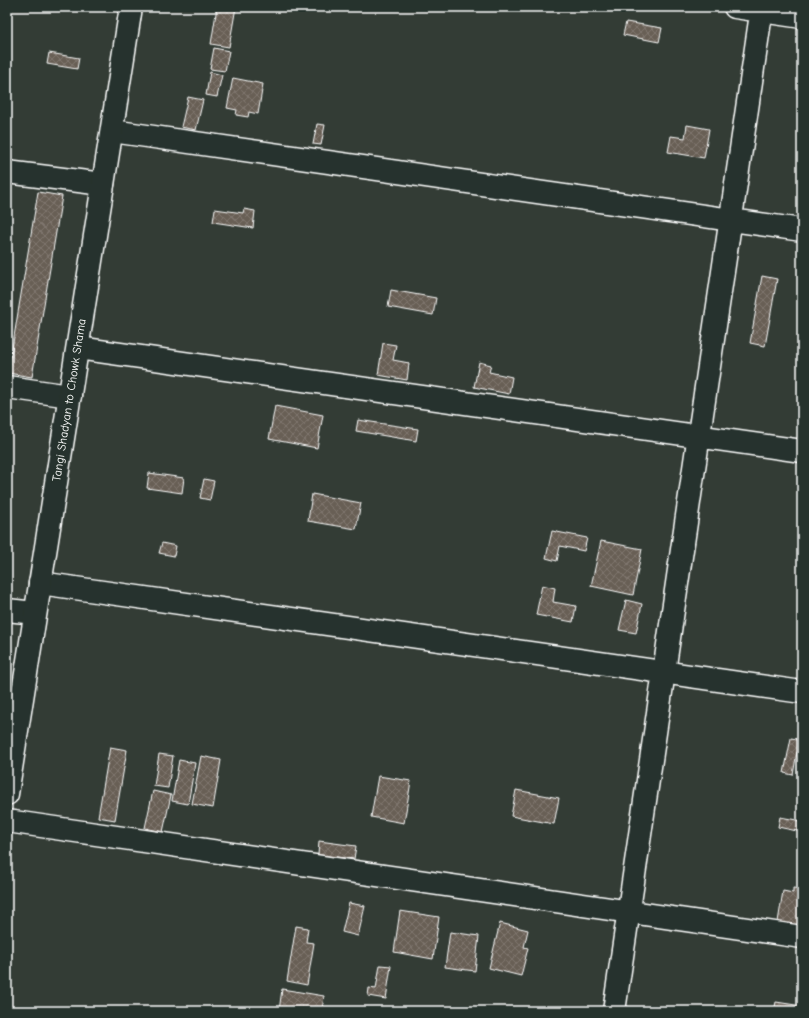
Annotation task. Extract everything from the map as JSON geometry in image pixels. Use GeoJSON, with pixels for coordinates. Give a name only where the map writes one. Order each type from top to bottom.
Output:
{"type":"FeatureCollection","features":[{"type":"Feature","properties":{"kind":"street","name":"Tangi Shadyan to Chowk Shama"},"geometry":{"type":"LineString","coordinates":[[7,794],[131,7]]}},
{"type":"Feature","properties":{"kind":"street"},"geometry":{"type":"LineString","coordinates":[[735,7],[762,9],[802,17]]}},
{"type":"Feature","properties":{"kind":"street"},"geometry":{"type":"LineString","coordinates":[[614,1011],[762,9]]}},
{"type":"Feature","properties":{"kind":"street"},"geometry":{"type":"LineString","coordinates":[[112,131],[802,230]]}},
{"type":"Feature","properties":{"kind":"street"},"geometry":{"type":"LineString","coordinates":[[7,172],[103,184]]}},
{"type":"Feature","properties":{"kind":"street"},"geometry":{"type":"LineString","coordinates":[[78,348],[802,451]]}},
{"type":"Feature","properties":{"kind":"street"},"geometry":{"type":"LineString","coordinates":[[7,387],[70,396]]}},
{"type":"Feature","properties":{"kind":"street"},"geometry":{"type":"LineString","coordinates":[[40,583],[802,692]]}},
{"type":"Feature","properties":{"kind":"street"},"geometry":{"type":"LineString","coordinates":[[7,610],[36,613]]}},
{"type":"Feature","properties":{"kind":"street"},"geometry":{"type":"LineString","coordinates":[[7,821],[802,937]]}},
{"type":"Feature","properties":{"kind":"building"},"geometry":{"type":"Polygon","coordinates":[[[217,7],[236,7],[229,47],[211,44],[217,7]]]}},
{"type":"Feature","properties":{"kind":"building"},"geometry":{"type":"Polygon","coordinates":[[[626,22],[662,28],[659,42],[623,35],[626,22]]]}},
{"type":"Feature","properties":{"kind":"building"},"geometry":{"type":"Polygon","coordinates":[[[214,48],[229,51],[225,71],[210,69],[214,48]]]}},
{"type":"Feature","properties":{"kind":"building"},"geometry":{"type":"Polygon","coordinates":[[[49,53],[79,58],[77,69],[47,64],[49,53]]]}},
{"type":"Feature","properties":{"kind":"building"},"geometry":{"type":"Polygon","coordinates":[[[210,72],[222,75],[217,97],[206,95],[210,72]]]}},
{"type":"Feature","properties":{"kind":"building"},"geometry":{"type":"Polygon","coordinates":[[[233,78],[263,84],[258,114],[249,112],[248,117],[236,115],[237,110],[227,108],[233,78]]]}},
{"type":"Feature","properties":{"kind":"building"},"geometry":{"type":"Polygon","coordinates":[[[188,97],[203,100],[196,130],[181,127],[188,97]]]}},
{"type":"Feature","properties":{"kind":"building"},"geometry":{"type":"Polygon","coordinates":[[[317,124],[325,125],[321,145],[313,144],[317,124]]]}},
{"type":"Feature","properties":{"kind":"building"},"geometry":{"type":"Polygon","coordinates":[[[687,125],[709,129],[704,158],[668,152],[671,136],[685,138],[687,125]]]}},
{"type":"Feature","properties":{"kind":"building"},"geometry":{"type":"Polygon","coordinates":[[[38,192],[62,196],[32,377],[8,373],[38,192]]]}},
{"type":"Feature","properties":{"kind":"building"},"geometry":{"type":"Polygon","coordinates":[[[215,209],[243,213],[244,209],[255,211],[253,228],[213,222],[215,209]]]}},
{"type":"Feature","properties":{"kind":"building"},"geometry":{"type":"Polygon","coordinates":[[[762,276],[777,279],[765,346],[750,343],[762,276]]]}},
{"type":"Feature","properties":{"kind":"building"},"geometry":{"type":"Polygon","coordinates":[[[391,290],[436,298],[433,315],[388,307],[391,290]]]}},
{"type":"Feature","properties":{"kind":"building"},"geometry":{"type":"Polygon","coordinates":[[[383,343],[396,345],[393,360],[409,363],[407,380],[378,375],[383,343]]]}},
{"type":"Feature","properties":{"kind":"building"},"geometry":{"type":"Polygon","coordinates":[[[479,362],[491,365],[489,372],[512,377],[509,394],[474,387],[479,362]]]}},
{"type":"Feature","properties":{"kind":"building"},"geometry":{"type":"Polygon","coordinates":[[[275,406],[323,415],[317,448],[269,439],[275,406]]]}},
{"type":"Feature","properties":{"kind":"building"},"geometry":{"type":"Polygon","coordinates":[[[358,420],[418,429],[416,441],[356,431],[358,420]]]}},
{"type":"Feature","properties":{"kind":"building"},"geometry":{"type":"Polygon","coordinates":[[[149,473],[184,478],[182,493],[147,488],[149,473]]]}},
{"type":"Feature","properties":{"kind":"building"},"geometry":{"type":"Polygon","coordinates":[[[204,479],[214,481],[210,500],[200,498],[204,479]]]}},
{"type":"Feature","properties":{"kind":"building"},"geometry":{"type":"Polygon","coordinates":[[[312,494],[361,503],[356,529],[308,521],[312,494]]]}},
{"type":"Feature","properties":{"kind":"building"},"geometry":{"type":"Polygon","coordinates":[[[552,531],[587,538],[584,551],[560,546],[557,561],[546,558],[552,531]]]}},
{"type":"Feature","properties":{"kind":"building"},"geometry":{"type":"Polygon","coordinates":[[[601,541],[642,549],[633,595],[591,586],[601,541]]]}},
{"type":"Feature","properties":{"kind":"building"},"geometry":{"type":"Polygon","coordinates":[[[162,543],[176,546],[174,556],[159,553],[162,543]]]}},
{"type":"Feature","properties":{"kind":"building"},"geometry":{"type":"Polygon","coordinates":[[[542,585],[555,588],[553,602],[576,606],[573,622],[536,615],[542,585]]]}},
{"type":"Feature","properties":{"kind":"building"},"geometry":{"type":"Polygon","coordinates":[[[626,600],[642,604],[636,633],[619,630],[626,600]]]}},
{"type":"Feature","properties":{"kind":"building"},"geometry":{"type":"Polygon","coordinates":[[[791,738],[802,740],[802,753],[797,752],[793,775],[784,773],[791,738]]]}},
{"type":"Feature","properties":{"kind":"building"},"geometry":{"type":"Polygon","coordinates":[[[110,747],[127,750],[115,820],[98,817],[110,747]]]}},
{"type":"Feature","properties":{"kind":"building"},"geometry":{"type":"Polygon","coordinates":[[[159,754],[173,756],[168,788],[154,786],[159,754]]]}},
{"type":"Feature","properties":{"kind":"building"},"geometry":{"type":"Polygon","coordinates":[[[201,756],[221,760],[213,808],[192,804],[201,756]]]}},
{"type":"Feature","properties":{"kind":"building"},"geometry":{"type":"Polygon","coordinates":[[[179,760],[195,763],[188,804],[172,801],[179,760]]]}},
{"type":"Feature","properties":{"kind":"building"},"geometry":{"type":"Polygon","coordinates":[[[378,776],[411,781],[404,823],[371,817],[378,776]]]}},
{"type":"Feature","properties":{"kind":"building"},"geometry":{"type":"Polygon","coordinates":[[[516,790],[559,798],[554,824],[511,816],[516,790]]]}},
{"type":"Feature","properties":{"kind":"building"},"geometry":{"type":"Polygon","coordinates":[[[153,791],[171,795],[163,832],[145,828],[153,791]]]}},
{"type":"Feature","properties":{"kind":"building"},"geometry":{"type":"Polygon","coordinates":[[[780,817],[802,821],[802,832],[778,827],[780,817]]]}},
{"type":"Feature","properties":{"kind":"building"},"geometry":{"type":"Polygon","coordinates":[[[319,841],[356,846],[354,859],[318,855],[319,841]]]}},
{"type":"Feature","properties":{"kind":"building"},"geometry":{"type":"Polygon","coordinates":[[[793,888],[802,889],[802,926],[778,922],[783,891],[793,893],[793,888]]]}},
{"type":"Feature","properties":{"kind":"building"},"geometry":{"type":"Polygon","coordinates":[[[349,903],[365,906],[358,936],[342,932],[349,903]]]}},
{"type":"Feature","properties":{"kind":"building"},"geometry":{"type":"Polygon","coordinates":[[[400,911],[439,917],[433,959],[394,952],[400,911]]]}},
{"type":"Feature","properties":{"kind":"building"},"geometry":{"type":"Polygon","coordinates":[[[500,923],[528,930],[524,947],[528,948],[521,976],[489,968],[500,923]]]}},
{"type":"Feature","properties":{"kind":"building"},"geometry":{"type":"Polygon","coordinates":[[[296,926],[308,928],[306,942],[314,943],[307,985],[287,981],[296,926]]]}},
{"type":"Feature","properties":{"kind":"building"},"geometry":{"type":"Polygon","coordinates":[[[450,932],[479,936],[475,971],[445,967],[450,932]]]}},
{"type":"Feature","properties":{"kind":"building"},"geometry":{"type":"Polygon","coordinates":[[[380,965],[391,966],[386,999],[368,996],[369,988],[376,989],[380,965]]]}},
{"type":"Feature","properties":{"kind":"building"},"geometry":{"type":"Polygon","coordinates":[[[282,989],[324,996],[322,1011],[279,1011],[282,989]]]}},
{"type":"Feature","properties":{"kind":"building"},"geometry":{"type":"Polygon","coordinates":[[[776,1002],[802,1006],[802,1011],[774,1011],[776,1002]]]}}]}
